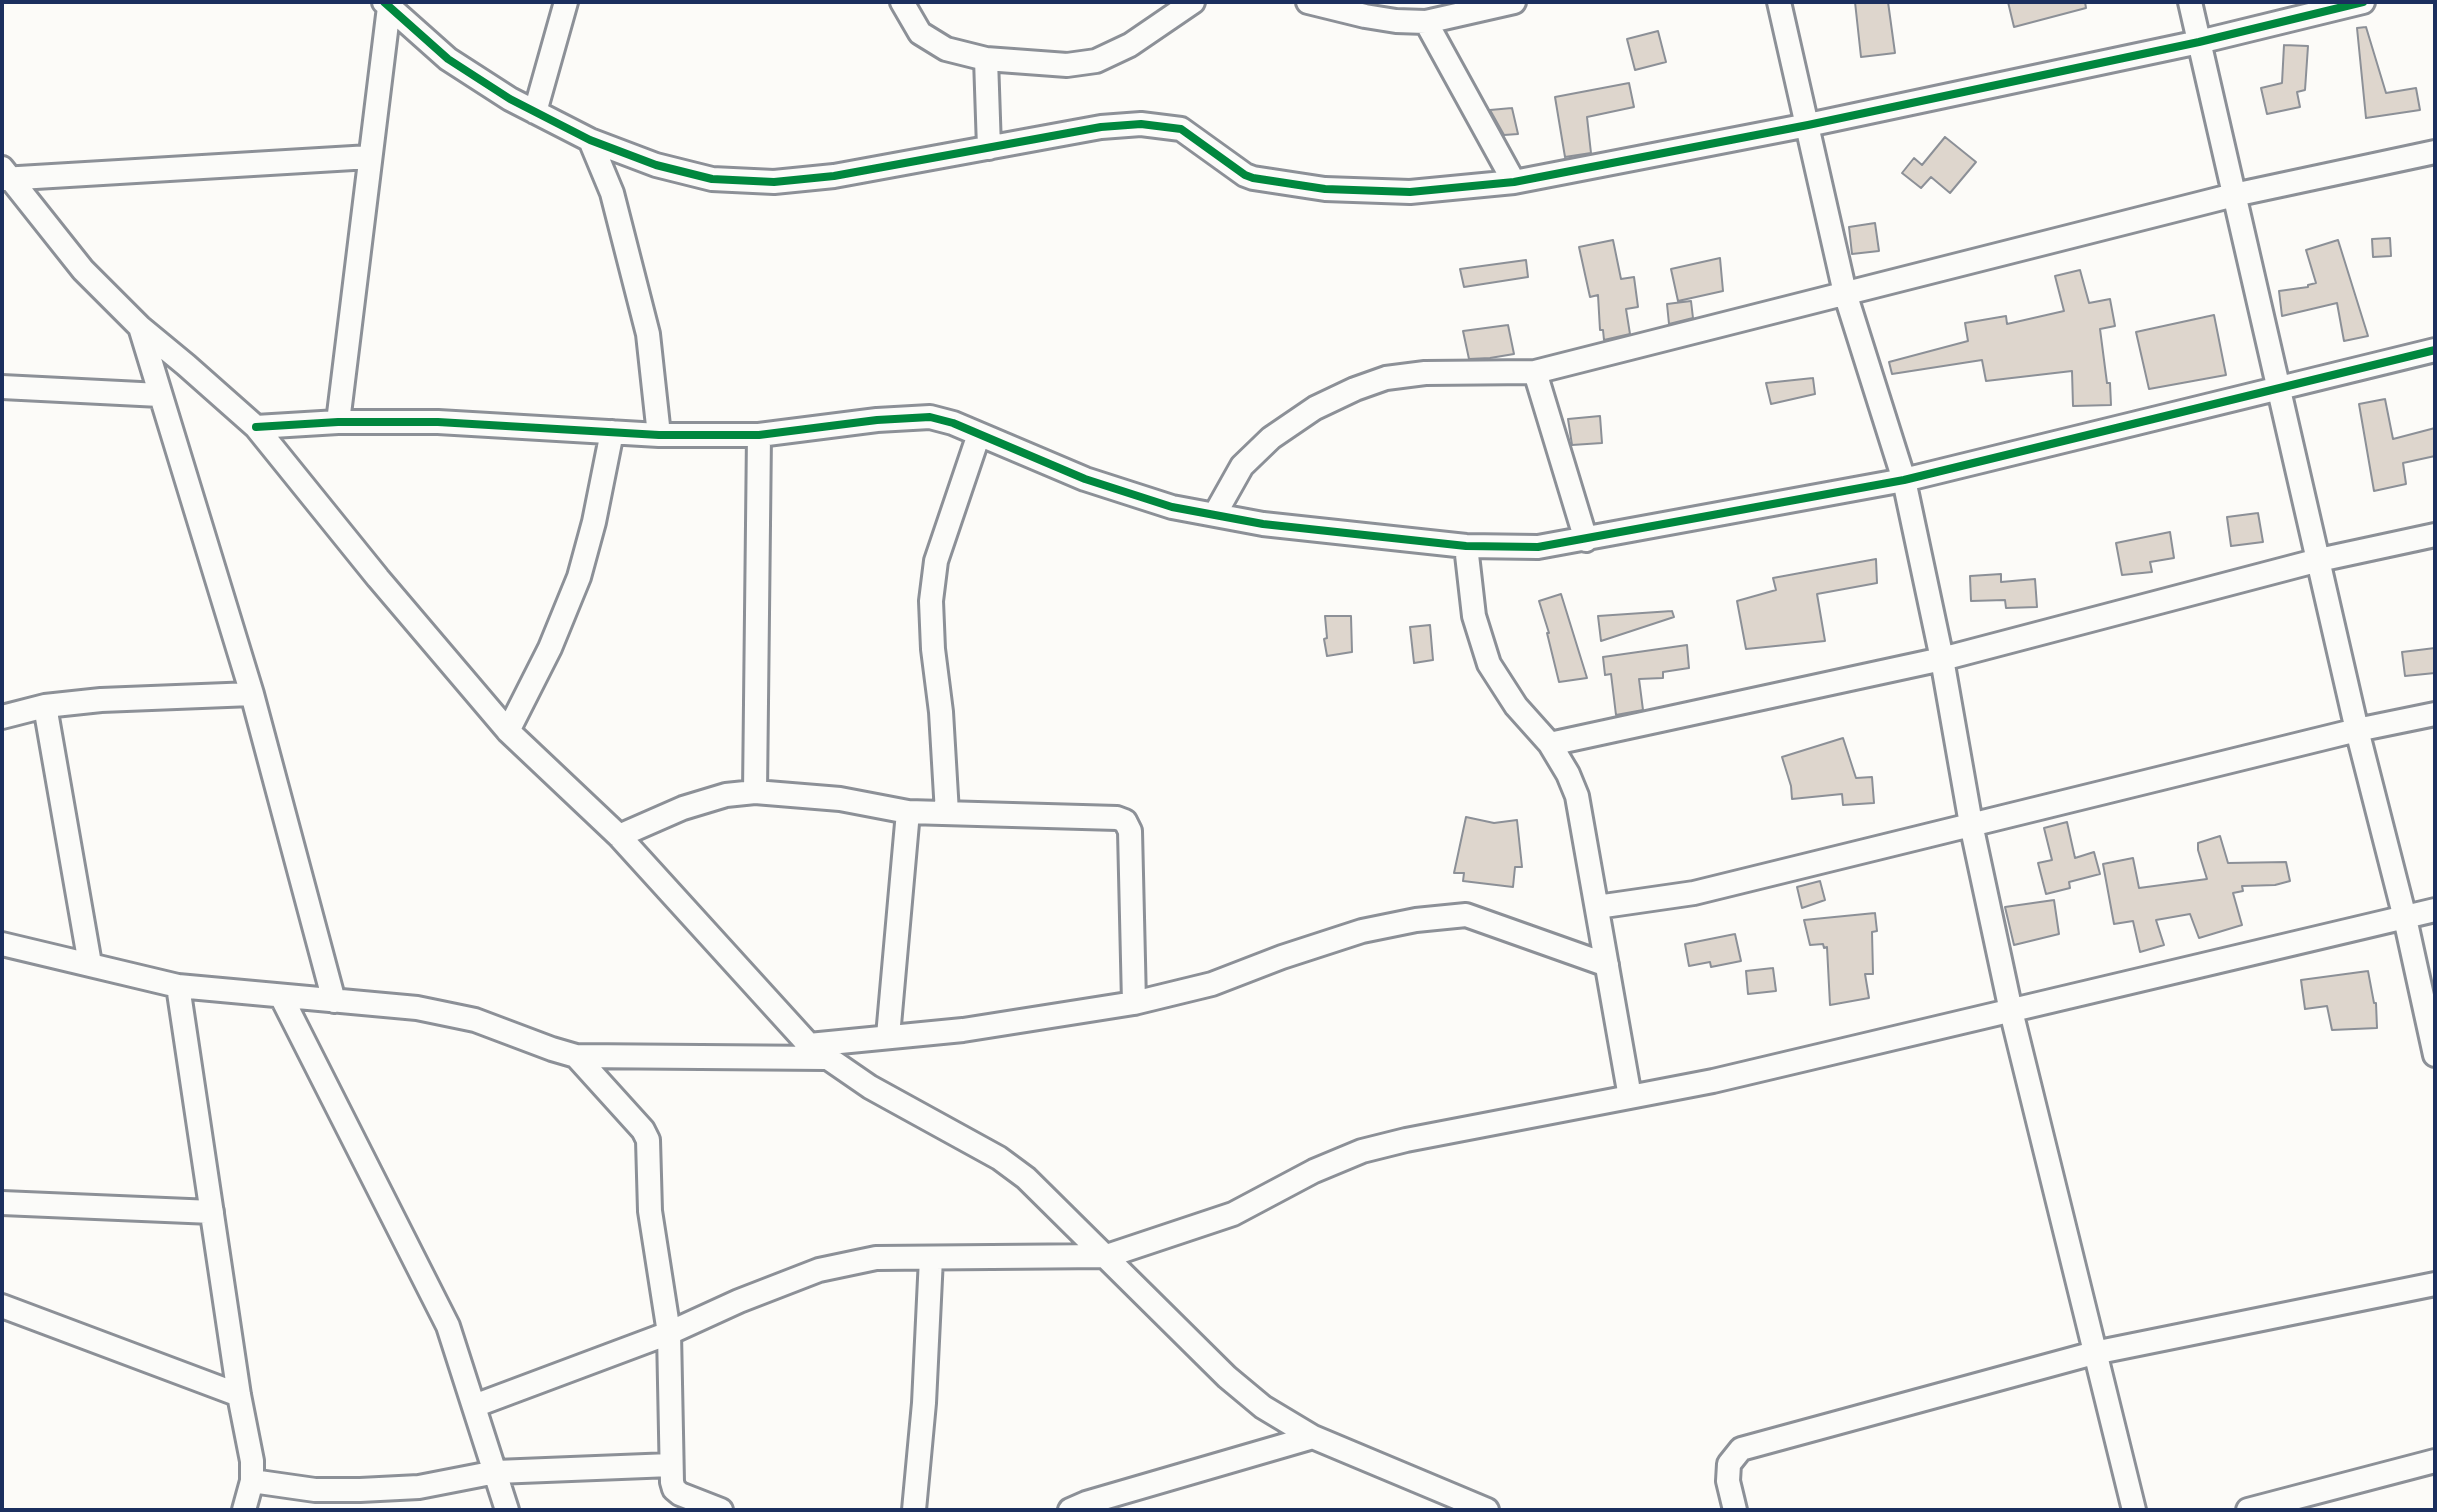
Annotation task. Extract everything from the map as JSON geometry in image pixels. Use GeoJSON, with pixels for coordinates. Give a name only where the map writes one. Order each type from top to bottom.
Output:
{"type":"FeatureCollection","features":[{"type":"Feature","properties":{"kind":"street"},"geometry":{"type":"LineString","coordinates":[[535,112],[566,2]]}},
{"type":"Feature","properties":{"kind":"street"},"geometry":{"type":"LineString","coordinates":[[902,2],[920,33],[946,49],[986,59],[1067,65],[1096,61],[1130,45],[1193,2]]}},
{"type":"Feature","properties":{"kind":"street"},"geometry":{"type":"LineString","coordinates":[[1308,2],[1365,16],[1426,22],[1514,2]]}},
{"type":"Feature","properties":{"kind":"street"},"geometry":{"type":"LineString","coordinates":[[1779,2],[1845,293],[1904,480],[2011,1011],[2134,1510]]}},
{"type":"Feature","properties":{"kind":"street"},"geometry":{"type":"LineString","coordinates":[[2190,2],[2435,1055]]}},
{"type":"Feature","properties":{"kind":"street"},"geometry":{"type":"LineString","coordinates":[[386,4],[448,59],[510,99],[590,140],[656,165],[712,179],[774,182],[834,176],[1101,127],[1157,125],[1173,126],[1186,132],[1253,178],[1325,189],[1410,192],[1514,182],[1808,125],[2199,42],[2363,2]]}},
{"type":"Feature","properties":{"kind":"street"},"geometry":{"type":"LineString","coordinates":[[338,422],[386,4]]}},
{"type":"Feature","properties":{"kind":"street"},"geometry":{"type":"LineString","coordinates":[[1426,22],[1514,182]]}},
{"type":"Feature","properties":{"kind":"street"},"geometry":{"type":"LineString","coordinates":[[986,59],[989,148]]}},
{"type":"Feature","properties":{"kind":"street"},"geometry":{"type":"LineString","coordinates":[[590,140],[612,193],[648,334],[659,435]]}},
{"type":"Feature","properties":{"kind":"street"},"geometry":{"type":"LineString","coordinates":[[1215,514],[1242,466],[1271,438],[1315,408],[1386,378],[1425,373],[1535,372],[2234,195],[2435,152]]}},
{"type":"Feature","properties":{"kind":"street"},"geometry":{"type":"LineString","coordinates":[[5,175],[370,157]]}},
{"type":"Feature","properties":{"kind":"street"},"geometry":{"type":"LineString","coordinates":[[5,175],[83,270],[140,327],[256,427],[378,578],[508,731],[619,836],[817,1052],[870,1087],[999,1158],[1026,1178],[1227,1377],[1263,1407],[1313,1437],[1487,1510]]}},
{"type":"Feature","properties":{"kind":"street"},"geometry":{"type":"LineString","coordinates":[[140,327],[252,694],[334,1001]]}},
{"type":"Feature","properties":{"kind":"street"},"geometry":{"type":"LineString","coordinates":[[256,427],[338,422],[438,422],[659,435],[759,435],[930,417],[953,423],[1085,479],[1172,507],[1263,524],[1466,546],[1538,547],[1904,480],[2435,350]]}},
{"type":"Feature","properties":{"kind":"street"},"geometry":{"type":"LineString","coordinates":[[1535,372],[1586,540]]}},
{"type":"Feature","properties":{"kind":"street"},"geometry":{"type":"LineString","coordinates":[[2,387],[160,395]]}},
{"type":"Feature","properties":{"kind":"street"},"geometry":{"type":"LineString","coordinates":[[508,731],[550,648],[579,577],[594,522],[612,432]]}},
{"type":"Feature","properties":{"kind":"street"},"geometry":{"type":"LineString","coordinates":[[947,813],[931,601],[936,561],[979,434]]}},
{"type":"Feature","properties":{"kind":"street"},"geometry":{"type":"LineString","coordinates":[[755,792],[759,435]]}},
{"type":"Feature","properties":{"kind":"street"},"geometry":{"type":"LineString","coordinates":[[1550,744],[1942,659],[2319,560],[2435,535]]}},
{"type":"Feature","properties":{"kind":"street"},"geometry":{"type":"LineString","coordinates":[[1466,546],[1474,616],[1489,664],[1516,706],[1550,744],[1577,796],[1630,1097]]}},
{"type":"Feature","properties":{"kind":"street"},"geometry":{"type":"LineString","coordinates":[[2,717],[45,706],[101,700],[252,694]]}},
{"type":"Feature","properties":{"kind":"street"},"geometry":{"type":"LineString","coordinates":[[45,706],[90,964]]}},
{"type":"Feature","properties":{"kind":"street"},"geometry":{"type":"LineString","coordinates":[[1597,907],[1694,893],[2357,730],[2435,714]]}},
{"type":"Feature","properties":{"kind":"street"},"geometry":{"type":"LineString","coordinates":[[619,836],[683,808],[726,795],[755,792],[840,799],[908,812],[1117,818],[1125,821],[1130,831],[1134,1003]]}},
{"type":"Feature","properties":{"kind":"street"},"geometry":{"type":"LineString","coordinates":[[888,1036],[908,812]]}},
{"type":"Feature","properties":{"kind":"street"},"geometry":{"type":"LineString","coordinates":[[474,1406],[669,1333],[819,1270],[876,1258],[1107,1256],[1233,1214],[1314,1171],[1362,1151],[1713,1081],[2435,910]]}},
{"type":"Feature","properties":{"kind":"street"},"geometry":{"type":"LineString","coordinates":[[2,944],[178,986],[417,1008],[475,1020],[576,1056],[817,1052],[888,1036],[963,1030],[1134,1003],[1212,984],[1362,931],[1416,920],[1466,915],[1607,965]]}},
{"type":"Feature","properties":{"kind":"street"},"geometry":{"type":"LineString","coordinates":[[178,986],[239,1395],[252,1461],[252,1481],[244,1510]]}},
{"type":"Feature","properties":{"kind":"street"},"geometry":{"type":"LineString","coordinates":[[281,996],[448,1326],[507,1510]]}},
{"type":"Feature","properties":{"kind":"street"},"geometry":{"type":"LineString","coordinates":[[576,1056],[643,1130],[648,1140],[650,1211],[669,1333],[672,1482],[680,1494],[721,1510]]}},
{"type":"Feature","properties":{"kind":"street"},"geometry":{"type":"LineString","coordinates":[[2,1203],[212,1212]]}},
{"type":"Feature","properties":{"kind":"street"},"geometry":{"type":"LineString","coordinates":[[914,1510],[924,1403],[931,1258]]}},
{"type":"Feature","properties":{"kind":"street"},"geometry":{"type":"LineString","coordinates":[[1735,1510],[1728,1481],[1729,1464],[1741,1449],[2094,1353],[2435,1284]]}},
{"type":"Feature","properties":{"kind":"street"},"geometry":{"type":"LineString","coordinates":[[2,1306],[239,1395]]}},
{"type":"Feature","properties":{"kind":"street"},"geometry":{"type":"LineString","coordinates":[[1070,1510],[1313,1437]]}},
{"type":"Feature","properties":{"kind":"street"},"geometry":{"type":"LineString","coordinates":[[2248,1510],[2435,1461]]}},
{"type":"Feature","properties":{"kind":"street"},"geometry":{"type":"LineString","coordinates":[[252,1481],[315,1490],[360,1490],[419,1487],[496,1472],[671,1465]]}},
{"type":"Feature","properties":{"kind":"building"},"geometry":{"type":"Polygon","coordinates":[[[1855,2],[1888,2],[1895,53],[1861,57],[1855,2]]]}},
{"type":"Feature","properties":{"kind":"building"},"geometry":{"type":"Polygon","coordinates":[[[2008,2],[2085,2],[2086,8],[2014,27],[2008,2]]]}},
{"type":"Feature","properties":{"kind":"building"},"geometry":{"type":"Polygon","coordinates":[[[2366,27],[2386,93],[2416,88],[2420,110],[2366,118],[2357,28],[2366,27]]]}},
{"type":"Feature","properties":{"kind":"building"},"geometry":{"type":"Polygon","coordinates":[[[1658,31],[1666,62],[1635,70],[1627,39],[1658,31]]]}},
{"type":"Feature","properties":{"kind":"building"},"geometry":{"type":"Polygon","coordinates":[[[2284,45],[2308,46],[2305,90],[2297,92],[2300,107],[2267,114],[2261,88],[2282,83],[2284,45]]]}},
{"type":"Feature","properties":{"kind":"building"},"geometry":{"type":"Polygon","coordinates":[[[1629,83],[1634,107],[1587,117],[1591,153],[1565,157],[1555,97],[1629,83]]]}},
{"type":"Feature","properties":{"kind":"building"},"geometry":{"type":"Polygon","coordinates":[[[1512,108],[1518,134],[1504,135],[1490,110],[1512,108]]]}},
{"type":"Feature","properties":{"kind":"building"},"geometry":{"type":"Polygon","coordinates":[[[1945,137],[1976,162],[1950,193],[1931,177],[1921,188],[1902,173],[1914,158],[1922,165],[1945,137]]]}},
{"type":"Feature","properties":{"kind":"building"},"geometry":{"type":"Polygon","coordinates":[[[1875,223],[1879,251],[1852,254],[1849,227],[1875,223]]]}},
{"type":"Feature","properties":{"kind":"building"},"geometry":{"type":"Polygon","coordinates":[[[2390,238],[2391,256],[2373,257],[2372,239],[2390,238]]]}},
{"type":"Feature","properties":{"kind":"building"},"geometry":{"type":"Polygon","coordinates":[[[1613,240],[1621,279],[1634,277],[1638,307],[1626,309],[1630,334],[1604,340],[1603,330],[1600,330],[1598,295],[1590,297],[1579,247],[1613,240]]]}},
{"type":"Feature","properties":{"kind":"building"},"geometry":{"type":"Polygon","coordinates":[[[2338,240],[2368,336],[2344,341],[2337,303],[2282,316],[2279,291],[2316,283],[2306,250],[2338,240]]]}},
{"type":"Feature","properties":{"kind":"building"},"geometry":{"type":"Polygon","coordinates":[[[1720,258],[1723,291],[1678,301],[1671,269],[1720,258]]]}},
{"type":"Feature","properties":{"kind":"building"},"geometry":{"type":"Polygon","coordinates":[[[1526,260],[1528,277],[1464,287],[1460,269],[1526,260]]]}},
{"type":"Feature","properties":{"kind":"building"},"geometry":{"type":"Polygon","coordinates":[[[2080,270],[2089,303],[2110,299],[2115,326],[2100,329],[2111,405],[2073,406],[2072,371],[1986,381],[1982,360],[1892,374],[1889,362],[1968,341],[1965,323],[2006,316],[2007,324],[2064,311],[2055,276],[2080,270]]]}},
{"type":"Feature","properties":{"kind":"building"},"geometry":{"type":"Polygon","coordinates":[[[1691,301],[1693,318],[1669,324],[1667,304],[1691,301]]]}},
{"type":"Feature","properties":{"kind":"building"},"geometry":{"type":"Polygon","coordinates":[[[2214,315],[2226,375],[2149,389],[2136,332],[2214,315]]]}},
{"type":"Feature","properties":{"kind":"building"},"geometry":{"type":"Polygon","coordinates":[[[1508,325],[1514,354],[1469,359],[1463,331],[1508,325]]]}},
{"type":"Feature","properties":{"kind":"building"},"geometry":{"type":"Polygon","coordinates":[[[1813,378],[1815,394],[1771,404],[1766,383],[1813,378]]]}},
{"type":"Feature","properties":{"kind":"building"},"geometry":{"type":"Polygon","coordinates":[[[2385,399],[2393,439],[2435,428],[2435,456],[2403,463],[2406,484],[2374,491],[2359,404],[2385,399]]]}},
{"type":"Feature","properties":{"kind":"building"},"geometry":{"type":"Polygon","coordinates":[[[1600,416],[1602,443],[1572,445],[1568,419],[1600,416]]]}},
{"type":"Feature","properties":{"kind":"building"},"geometry":{"type":"Polygon","coordinates":[[[2258,513],[2263,542],[2231,546],[2227,517],[2258,513]]]}},
{"type":"Feature","properties":{"kind":"building"},"geometry":{"type":"Polygon","coordinates":[[[2170,532],[2174,558],[2150,562],[2152,572],[2122,575],[2116,543],[2170,532]]]}},
{"type":"Feature","properties":{"kind":"building"},"geometry":{"type":"Polygon","coordinates":[[[1876,559],[1877,583],[1817,594],[1825,641],[1746,649],[1737,601],[1776,590],[1773,578],[1876,559]]]}},
{"type":"Feature","properties":{"kind":"building"},"geometry":{"type":"Polygon","coordinates":[[[2001,574],[2001,582],[2035,579],[2037,607],[2006,608],[2005,600],[1971,601],[1970,576],[2001,574]]]}},
{"type":"Feature","properties":{"kind":"building"},"geometry":{"type":"Polygon","coordinates":[[[1561,594],[1587,678],[1559,682],[1539,601],[1561,594]]]}},
{"type":"Feature","properties":{"kind":"building"},"geometry":{"type":"Polygon","coordinates":[[[1672,611],[1674,617],[1601,641],[1598,616],[1672,611]]]}},
{"type":"Feature","properties":{"kind":"building"},"geometry":{"type":"Polygon","coordinates":[[[1325,616],[1351,616],[1352,652],[1327,656],[1325,616]]]}},
{"type":"Feature","properties":{"kind":"building"},"geometry":{"type":"Polygon","coordinates":[[[1430,625],[1433,660],[1414,663],[1410,627],[1430,625]]]}},
{"type":"Feature","properties":{"kind":"building"},"geometry":{"type":"Polygon","coordinates":[[[1687,645],[1689,668],[1663,672],[1663,678],[1639,679],[1643,710],[1616,715],[1611,674],[1605,675],[1603,657],[1687,645]]]}},
{"type":"Feature","properties":{"kind":"building"},"geometry":{"type":"Polygon","coordinates":[[[2435,648],[2435,673],[2405,676],[2402,652],[2435,648]]]}},
{"type":"Feature","properties":{"kind":"building"},"geometry":{"type":"Polygon","coordinates":[[[1843,738],[1856,778],[1872,777],[1874,803],[1843,805],[1842,794],[1792,799],[1782,757],[1843,738]]]}},
{"type":"Feature","properties":{"kind":"building"},"geometry":{"type":"Polygon","coordinates":[[[1466,817],[1494,823],[1517,820],[1522,867],[1515,867],[1513,887],[1463,881],[1464,873],[1454,873],[1466,817]]]}},
{"type":"Feature","properties":{"kind":"building"},"geometry":{"type":"Polygon","coordinates":[[[2067,822],[2075,858],[2094,852],[2100,874],[2069,882],[2070,888],[2046,894],[2038,863],[2052,860],[2044,828],[2067,822]]]}},
{"type":"Feature","properties":{"kind":"building"},"geometry":{"type":"Polygon","coordinates":[[[2220,836],[2228,863],[2286,862],[2290,881],[2275,885],[2242,886],[2243,891],[2233,893],[2242,925],[2199,938],[2190,914],[2156,920],[2164,945],[2140,952],[2133,921],[2114,924],[2103,864],[2133,858],[2139,888],[2207,879],[2198,843],[2220,836]]]}},
{"type":"Feature","properties":{"kind":"building"},"geometry":{"type":"Polygon","coordinates":[[[1820,881],[1825,900],[1802,908],[1797,887],[1820,881]]]}},
{"type":"Feature","properties":{"kind":"building"},"geometry":{"type":"Polygon","coordinates":[[[2054,900],[2059,934],[2014,945],[2005,907],[2054,900]]]}},
{"type":"Feature","properties":{"kind":"building"},"geometry":{"type":"Polygon","coordinates":[[[1875,913],[1877,931],[1872,932],[1873,974],[1865,974],[1869,998],[1830,1005],[1827,947],[1824,948],[1823,944],[1810,945],[1804,920],[1875,913]]]}},
{"type":"Feature","properties":{"kind":"building"},"geometry":{"type":"Polygon","coordinates":[[[1735,934],[1741,961],[1711,967],[1710,962],[1689,966],[1685,944],[1735,934]]]}},
{"type":"Feature","properties":{"kind":"building"},"geometry":{"type":"Polygon","coordinates":[[[1773,968],[1776,991],[1748,994],[1746,971],[1773,968]]]}},
{"type":"Feature","properties":{"kind":"building"},"geometry":{"type":"Polygon","coordinates":[[[2368,971],[2376,1003],[2377,1028],[2332,1030],[2327,1006],[2305,1009],[2301,980],[2368,971]]]}},
{"type":"Feature","properties":{"kind":"cycle path"},"geometry":{"type":"LineString","coordinates":[[384,2],[448,59],[510,99],[590,140],[656,165],[712,179],[774,182],[834,176],[1101,127],[1141,124],[1181,129],[1253,178],[1325,189],[1410,192],[1514,182],[1808,125],[2199,42],[2363,2]]}},
{"type":"Feature","properties":{"kind":"cycle path"},"geometry":{"type":"LineString","coordinates":[[256,427],[338,422],[438,422],[659,435],[759,435],[877,420],[930,417],[953,423],[1085,479],[1172,507],[1263,524],[1466,546],[1538,547],[1904,480],[2435,350]]}}]}
